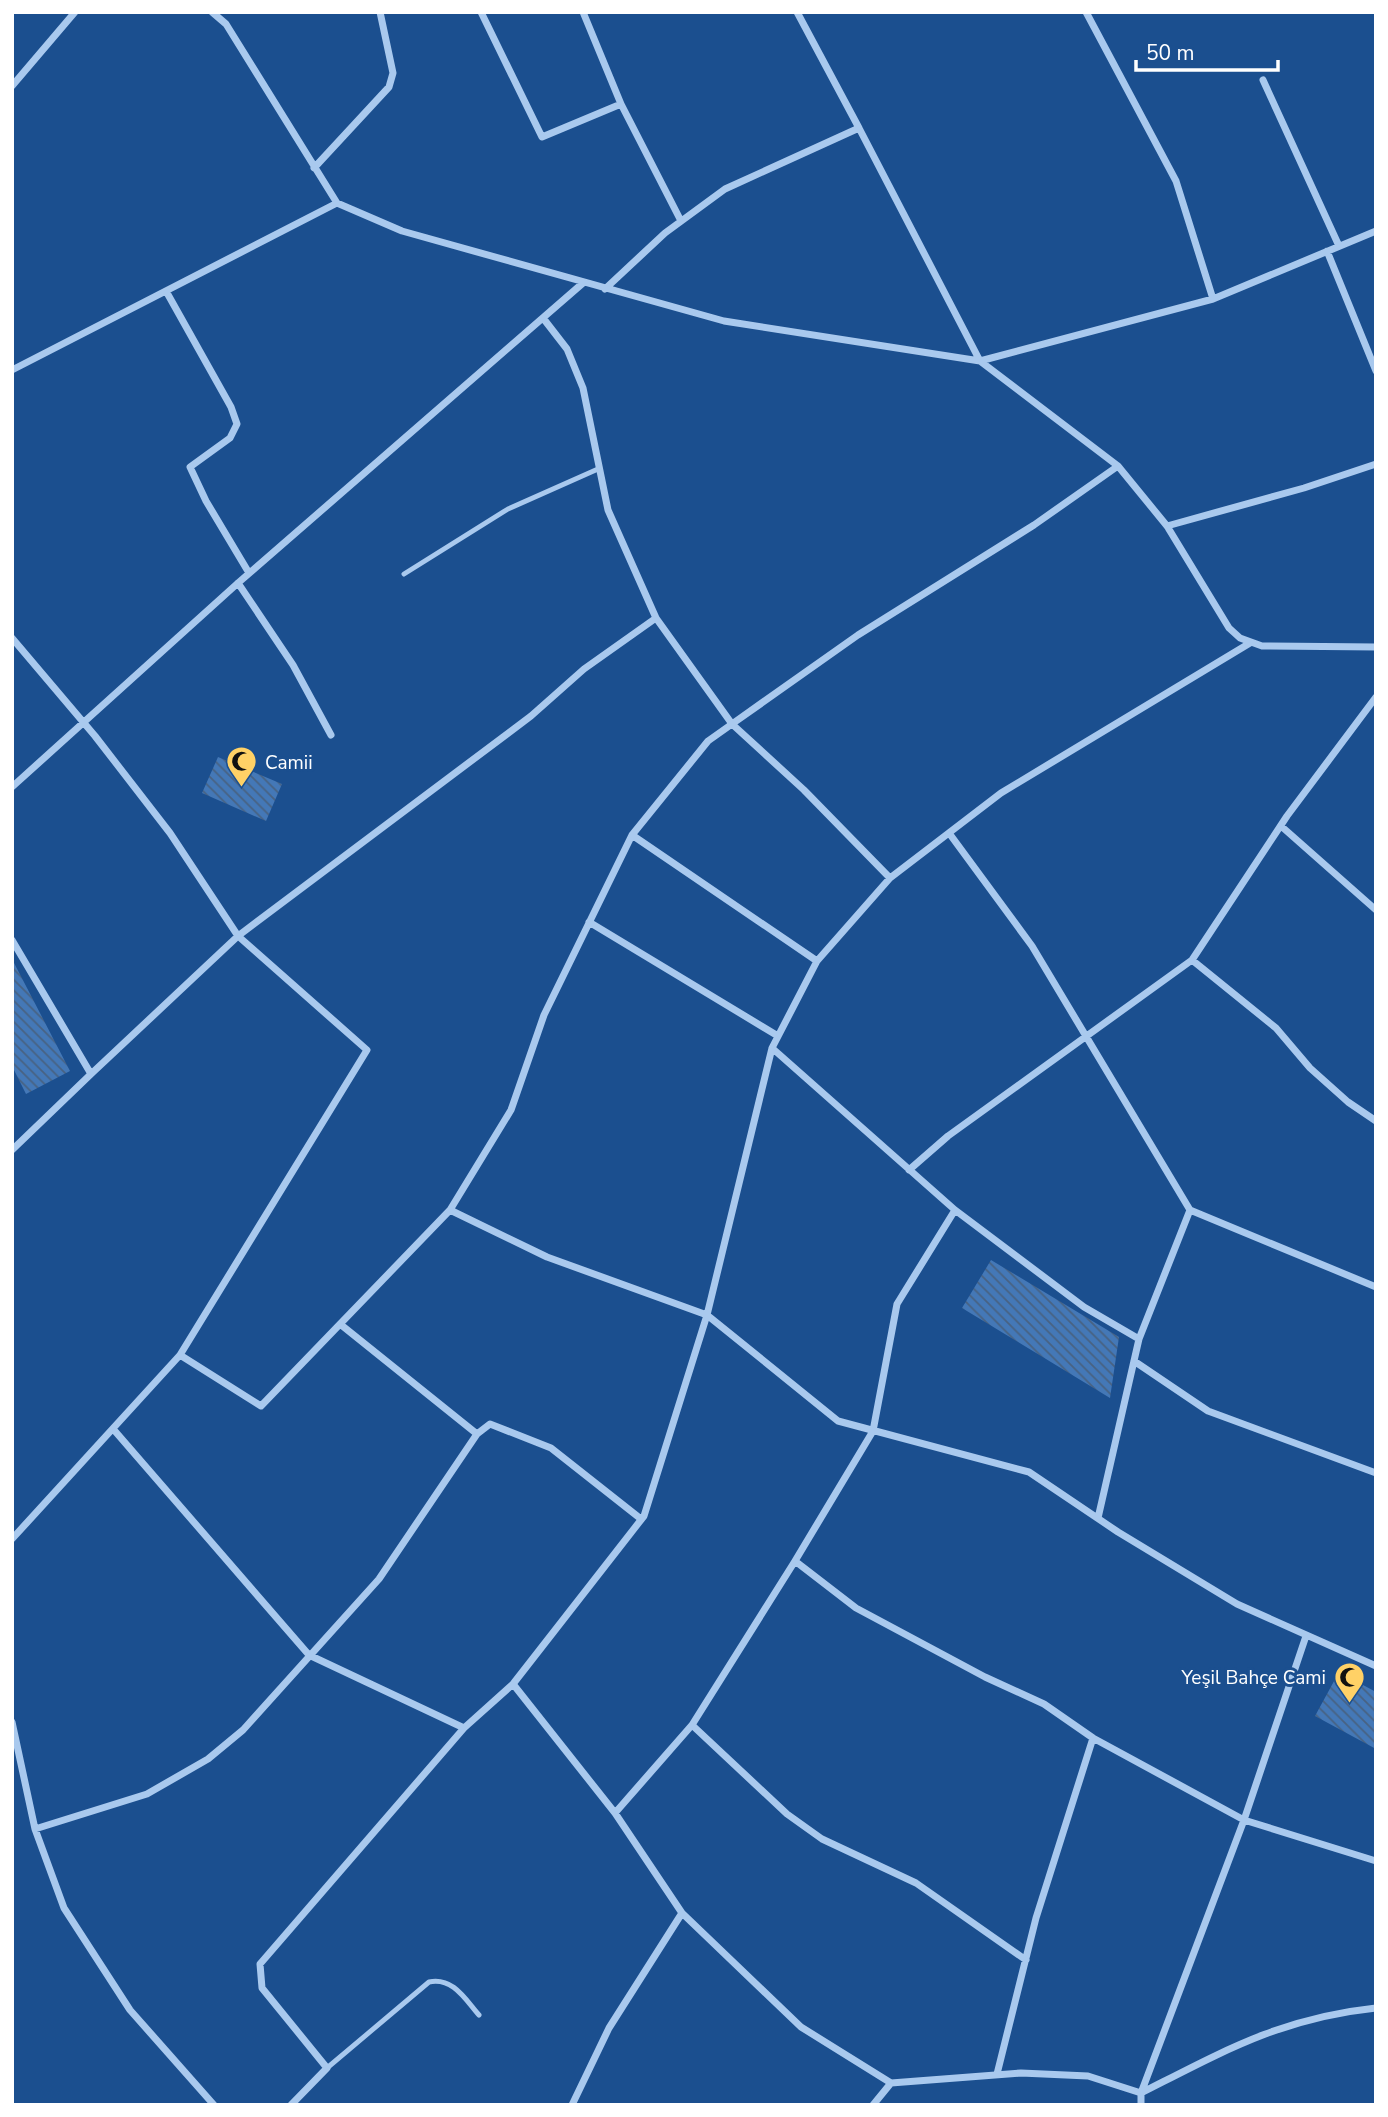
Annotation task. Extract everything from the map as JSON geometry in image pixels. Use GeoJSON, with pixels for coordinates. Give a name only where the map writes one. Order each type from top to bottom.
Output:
{"type":"FeatureCollection","features":[{"type":"Feature","properties":{"kind":"street"},"geometry":{"type":"LineString","coordinates":[[12,86],[75,12]]}},
{"type":"Feature","properties":{"kind":"street"},"geometry":{"type":"LineString","coordinates":[[212,12],[226,24],[337,202],[402,231],[724,321],[980,361],[1213,299],[1376,231]]}},
{"type":"Feature","properties":{"kind":"street"},"geometry":{"type":"LineString","coordinates":[[314,168],[389,87],[393,73],[380,12]]}},
{"type":"Feature","properties":{"kind":"street"},"geometry":{"type":"LineString","coordinates":[[481,12],[542,136],[621,104]]}},
{"type":"Feature","properties":{"kind":"street"},"geometry":{"type":"LineString","coordinates":[[583,12],[621,104],[681,221]]}},
{"type":"Feature","properties":{"kind":"street"},"geometry":{"type":"LineString","coordinates":[[797,12],[980,361],[1118,466],[1167,526],[1229,628],[1250,643],[1262,646],[1376,647]]}},
{"type":"Feature","properties":{"kind":"street"},"geometry":{"type":"LineString","coordinates":[[1086,12],[1176,181],[1213,299]]}},
{"type":"Feature","properties":{"kind":"street"},"geometry":{"type":"LineString","coordinates":[[1263,80],[1339,246]]}},
{"type":"Feature","properties":{"kind":"street"},"geometry":{"type":"LineString","coordinates":[[605,289],[681,221],[725,189],[859,128]]}},
{"type":"Feature","properties":{"kind":"street"},"geometry":{"type":"LineString","coordinates":[[12,370],[337,202]]}},
{"type":"Feature","properties":{"kind":"street"},"geometry":{"type":"LineString","coordinates":[[1327,251],[1376,371]]}},
{"type":"Feature","properties":{"kind":"street"},"geometry":{"type":"LineString","coordinates":[[12,786],[249,573],[583,283]]}},
{"type":"Feature","properties":{"kind":"street"},"geometry":{"type":"LineString","coordinates":[[166,291],[231,407],[237,424],[230,438],[190,467],[249,573]]}},
{"type":"Feature","properties":{"kind":"street"},"geometry":{"type":"LineString","coordinates":[[542,318],[567,349],[583,388],[608,510],[656,618],[732,724],[804,790],[890,878]]}},
{"type":"Feature","properties":{"kind":"street"},"geometry":{"type":"LineString","coordinates":[[1167,526],[1304,488],[1376,464]]}},
{"type":"Feature","properties":{"kind":"street"},"geometry":{"type":"LineString","coordinates":[[180,1355],[261,1406],[450,1210],[511,1110],[544,1015],[632,835],[708,741],[858,635],[1034,525],[1118,466]]}},
{"type":"Feature","properties":{"kind":"street"},"geometry":{"type":"LineString","coordinates":[[238,583],[293,664],[331,735]]}},
{"type":"Feature","properties":{"kind":"street"},"geometry":{"type":"LineString","coordinates":[[12,1150],[238,936],[531,716],[584,669],[656,618]]}},
{"type":"Feature","properties":{"kind":"street"},"geometry":{"type":"LineString","coordinates":[[12,638],[84,723],[170,833],[238,936],[367,1050],[180,1355],[12,1539]]}},
{"type":"Feature","properties":{"kind":"street"},"geometry":{"type":"LineString","coordinates":[[291,2105],[327,2068],[262,1988],[260,1964],[464,1728],[513,1684],[641,1520],[707,1315],[772,1048],[817,961],[890,878],[1001,793],[1250,643]]}},
{"type":"Feature","properties":{"kind":"street"},"geometry":{"type":"LineString","coordinates":[[909,1170],[948,1136],[1192,960],[1281,826],[1376,697]]}},
{"type":"Feature","properties":{"kind":"street"},"geometry":{"type":"LineString","coordinates":[[1281,826],[1376,911]]}},
{"type":"Feature","properties":{"kind":"street"},"geometry":{"type":"LineString","coordinates":[[949,833],[1032,946],[1190,1210],[1376,1287]]}},
{"type":"Feature","properties":{"kind":"street"},"geometry":{"type":"LineString","coordinates":[[632,835],[817,961]]}},
{"type":"Feature","properties":{"kind":"street"},"geometry":{"type":"LineString","coordinates":[[589,922],[778,1036]]}},
{"type":"Feature","properties":{"kind":"street"},"geometry":{"type":"LineString","coordinates":[[12,940],[91,1074]]}},
{"type":"Feature","properties":{"kind":"street"},"geometry":{"type":"LineString","coordinates":[[1192,960],[1276,1028],[1310,1068],[1348,1102],[1376,1121]]}},
{"type":"Feature","properties":{"kind":"street"},"geometry":{"type":"LineString","coordinates":[[772,1048],[955,1210],[1084,1307],[1139,1339]]}},
{"type":"Feature","properties":{"kind":"street"},"geometry":{"type":"LineString","coordinates":[[450,1210],[547,1257],[707,1315],[838,1421],[1029,1472],[1237,1604],[1376,1666]]}},
{"type":"Feature","properties":{"kind":"street"},"geometry":{"type":"LineString","coordinates":[[615,1813],[692,1725],[873,1431],[897,1304],[955,1210]]}},
{"type":"Feature","properties":{"kind":"street"},"geometry":{"type":"LineString","coordinates":[[1098,1518],[1139,1339],[1190,1210]]}},
{"type":"Feature","properties":{"kind":"street"},"geometry":{"type":"LineString","coordinates":[[340,1324],[477,1434]]}},
{"type":"Feature","properties":{"kind":"street"},"geometry":{"type":"LineString","coordinates":[[1134,1361],[1208,1411],[1376,1473]]}},
{"type":"Feature","properties":{"kind":"street"},"geometry":{"type":"LineString","coordinates":[[35,1829],[147,1794],[189,1772],[243,1730],[379,1578],[477,1434],[490,1424],[551,1448],[641,1520]]}},
{"type":"Feature","properties":{"kind":"street"},"geometry":{"type":"LineString","coordinates":[[114,1430],[309,1655],[464,1728]]}},
{"type":"Feature","properties":{"kind":"street"},"geometry":{"type":"LineString","coordinates":[[795,1561],[856,1608],[985,1677],[1044,1704],[1093,1738],[1244,1820],[1376,1861]]}},
{"type":"Feature","properties":{"kind":"street"},"geometry":{"type":"LineString","coordinates":[[1141,2105],[1140,2093],[1244,1820],[1306,1636]]}},
{"type":"Feature","properties":{"kind":"street"},"geometry":{"type":"LineString","coordinates":[[513,1684],[615,1813],[682,1913],[801,2027],[891,2083],[997,2074],[1088,2076],[1140,2093],[1254,2036],[1299,2020],[1376,2008]]}},
{"type":"Feature","properties":{"kind":"street"},"geometry":{"type":"LineString","coordinates":[[12,1722],[35,1829],[64,1908],[130,2010],[215,2105]]}},
{"type":"Feature","properties":{"kind":"street"},"geometry":{"type":"LineString","coordinates":[[692,1725],[787,1814],[822,1839],[916,1883],[1026,1960]]}},
{"type":"Feature","properties":{"kind":"street"},"geometry":{"type":"LineString","coordinates":[[997,2074],[1026,1960],[1093,1738]]}},
{"type":"Feature","properties":{"kind":"street"},"geometry":{"type":"LineString","coordinates":[[572,2105],[608,2028],[682,1913]]}},
{"type":"Feature","properties":{"kind":"street"},"geometry":{"type":"LineString","coordinates":[[873,2105],[891,2083]]}},
{"type":"Feature","properties":{"kind":"lane"},"geometry":{"type":"LineString","coordinates":[[404,574],[508,509],[598,469]]}},
{"type":"Feature","properties":{"kind":"lane"},"geometry":{"type":"LineString","coordinates":[[327,2068],[429,1982],[452,1985],[479,2015]]}},
{"type":"Feature","properties":{"kind":"building","name":"Camii"},"geometry":{"type":"Polygon","coordinates":[[[218,757],[282,784],[266,821],[202,793],[218,757]]]}},
{"type":"Feature","properties":{"kind":"building"},"geometry":{"type":"Polygon","coordinates":[[[12,959],[70,1071],[26,1094],[12,1066],[12,959]]]}},
{"type":"Feature","properties":{"kind":"building"},"geometry":{"type":"Polygon","coordinates":[[[991,1260],[1119,1337],[1110,1398],[962,1308],[991,1260]]]}},
{"type":"Feature","properties":{"kind":"building","name":"Yeşil Bahçe Cami"},"geometry":{"type":"Polygon","coordinates":[[[1339,1672],[1376,1692],[1376,1749],[1315,1716],[1339,1672]]]}},
{"type":"Feature","properties":{"kind":"place","name":"Camii"},"geometry":{"type":"Point","coordinates":[242,789]}},
{"type":"Feature","properties":{"kind":"place","name":"Yeşil Bahçe Cami"},"geometry":{"type":"Point","coordinates":[1349,1704]}}]}
